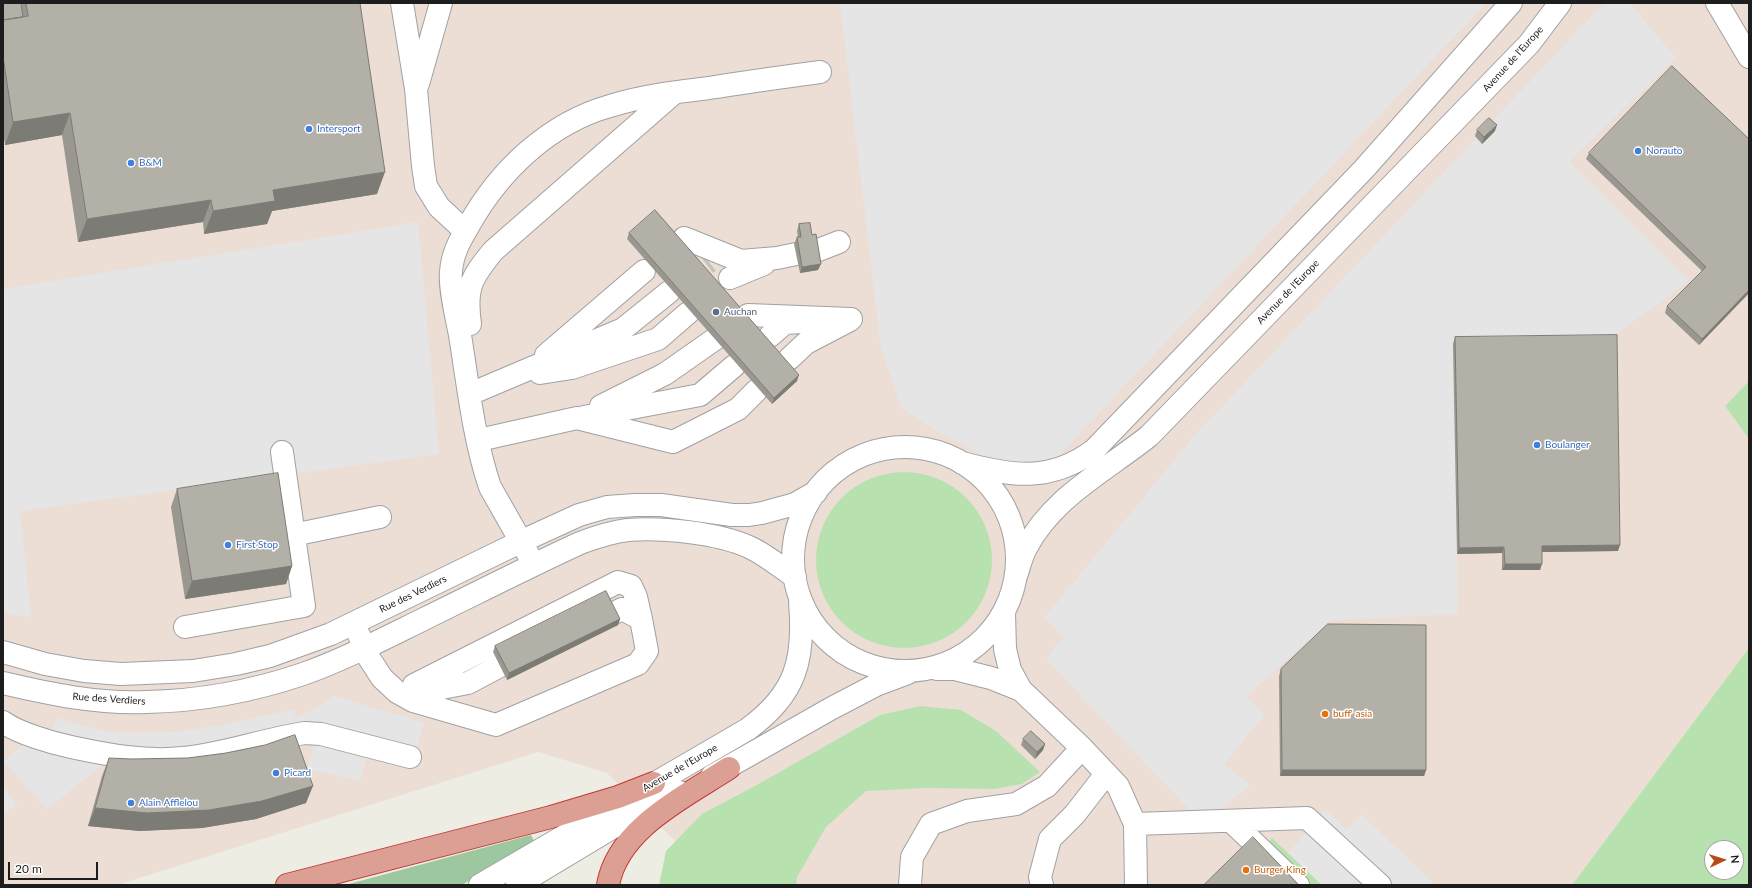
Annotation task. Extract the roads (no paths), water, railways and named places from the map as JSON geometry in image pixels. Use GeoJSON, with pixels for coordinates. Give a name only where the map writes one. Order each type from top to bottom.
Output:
{"type":"FeatureCollection","features":[{"type":"Feature","properties":{"kind":"highway"},"geometry":{"type":"LineString","coordinates":[[608,885],[620,852],[632,837],[665,810],[729,768]]}},
{"type":"Feature","properties":{"kind":"highway"},"geometry":{"type":"LineString","coordinates":[[287,885],[551,817],[618,797],[654,783]]}},
{"type":"Feature","properties":{"kind":"street"},"geometry":{"type":"LineString","coordinates":[[402,3],[416,89],[426,186],[439,207],[465,231]]}},
{"type":"Feature","properties":{"kind":"street"},"geometry":{"type":"LineString","coordinates":[[416,89],[441,3]]}},
{"type":"Feature","properties":{"kind":"street"},"geometry":{"type":"LineString","coordinates":[[962,463],[996,472],[1031,474],[1046,472],[1072,464],[1094,450],[1364,169],[1511,3]]}},
{"type":"Feature","properties":{"kind":"street","name":"Avenue de l'Europe"},"geometry":{"type":"LineString","coordinates":[[518,885],[635,814],[729,768],[832,708],[876,685],[950,662],[966,654],[981,642],[994,628],[1004,612],[1012,595],[1016,576],[1025,550],[1038,530],[1055,510],[1078,488],[1126,454],[1148,436],[1528,44],[1560,3]]}},
{"type":"Feature","properties":{"kind":"street"},"geometry":{"type":"LineString","coordinates":[[1717,3],[1745,51]]}},
{"type":"Feature","properties":{"kind":"street"},"geometry":{"type":"LineString","coordinates":[[1730,3],[1745,51]]}},
{"type":"Feature","properties":{"kind":"street"},"geometry":{"type":"LineString","coordinates":[[534,565],[500,506],[484,439],[450,273],[455,251],[465,231],[478,209],[508,170],[524,154],[551,134],[587,114],[609,106],[674,93],[820,72]]}},
{"type":"Feature","properties":{"kind":"street"},"geometry":{"type":"LineString","coordinates":[[475,392],[467,304],[470,285],[479,268],[493,251],[674,93]]}},
{"type":"Feature","properties":{"kind":"street"},"geometry":{"type":"LineString","coordinates":[[684,238],[735,269]]}},
{"type":"Feature","properties":{"kind":"street"},"geometry":{"type":"LineString","coordinates":[[709,262],[735,269],[839,242]]}},
{"type":"Feature","properties":{"kind":"street"},"geometry":{"type":"LineString","coordinates":[[529,368],[644,271]]}},
{"type":"Feature","properties":{"kind":"street"},"geometry":{"type":"LineString","coordinates":[[475,392],[623,329],[669,292]]}},
{"type":"Feature","properties":{"kind":"street"},"geometry":{"type":"LineString","coordinates":[[509,377],[572,368],[658,338],[688,314]]}},
{"type":"Feature","properties":{"kind":"street"},"geometry":{"type":"LineString","coordinates":[[748,315],[858,318]]}},
{"type":"Feature","properties":{"kind":"street"},"geometry":{"type":"LineString","coordinates":[[770,336],[785,323],[858,318]]}},
{"type":"Feature","properties":{"kind":"street"},"geometry":{"type":"LineString","coordinates":[[790,359],[806,343],[858,318]]}},
{"type":"Feature","properties":{"kind":"street"},"geometry":{"type":"LineString","coordinates":[[577,418],[665,374],[715,339]]}},
{"type":"Feature","properties":{"kind":"street"},"geometry":{"type":"LineString","coordinates":[[484,439],[577,418],[700,395],[734,366]]}},
{"type":"Feature","properties":{"kind":"street"},"geometry":{"type":"LineString","coordinates":[[577,418],[673,442],[738,409],[756,391]]}},
{"type":"Feature","properties":{"kind":"street"},"geometry":{"type":"LineString","coordinates":[[816,492],[828,478],[842,467],[858,458],[880,450],[910,447],[928,449],[945,454],[978,474],[991,487],[1008,514],[1016,538],[1016,576]]}},
{"type":"Feature","properties":{"kind":"street"},"geometry":{"type":"LineString","coordinates":[[185,627],[304,606],[282,452]]}},
{"type":"Feature","properties":{"kind":"street","name":"Avenue de l'Europe"},"geometry":{"type":"LineString","coordinates":[[480,885],[748,729],[763,718],[783,697],[791,682],[800,645],[802,626],[793,559],[798,530],[806,507],[816,492]]}},
{"type":"Feature","properties":{"kind":"street","name":"Rue des Verdiers"},"geometry":{"type":"LineString","coordinates":[[4,655],[84,671],[121,674],[193,671],[270,656],[302,646],[360,620],[579,515],[607,507],[661,505],[732,515],[749,515],[767,512],[795,504],[816,492]]}},
{"type":"Feature","properties":{"kind":"street"},"geometry":{"type":"LineString","coordinates":[[293,535],[380,517]]}},
{"type":"Feature","properties":{"kind":"street","name":"Rue des Verdiers"},"geometry":{"type":"LineString","coordinates":[[3,682],[56,695],[93,700],[145,702],[244,690],[272,683],[324,666],[595,537],[627,530],[666,530],[711,536],[748,546],[758,551],[797,586]]}},
{"type":"Feature","properties":{"kind":"street"},"geometry":{"type":"LineString","coordinates":[[360,620],[372,644],[382,678],[397,692],[413,701],[496,725],[638,664],[647,650],[636,597],[631,586],[618,582],[414,685]]}},
{"type":"Feature","properties":{"kind":"street"},"geometry":{"type":"LineString","coordinates":[[797,586],[806,612],[816,627],[828,641],[842,652],[858,661],[875,668],[894,671],[955,669],[991,678],[1021,690]]}},
{"type":"Feature","properties":{"kind":"street"},"geometry":{"type":"LineString","coordinates":[[612,614],[622,610],[641,619]]}},
{"type":"Feature","properties":{"kind":"street"},"geometry":{"type":"LineString","coordinates":[[1004,612],[1005,649],[1010,670],[1021,690],[1082,748],[1118,786],[1135,824],[1136,885]]}},
{"type":"Feature","properties":{"kind":"street"},"geometry":{"type":"LineString","coordinates":[[372,644],[396,673],[406,682],[426,690],[468,683],[500,666]]}},
{"type":"Feature","properties":{"kind":"street"},"geometry":{"type":"LineString","coordinates":[[468,683],[463,704],[470,718]]}},
{"type":"Feature","properties":{"kind":"street"},"geometry":{"type":"LineString","coordinates":[[3,722],[54,743],[114,756],[150,759],[182,758],[219,752],[305,733],[321,734],[410,757]]}},
{"type":"Feature","properties":{"kind":"street"},"geometry":{"type":"LineString","coordinates":[[910,885],[912,857],[931,824],[967,811],[1016,804],[1047,786],[1082,748]]}},
{"type":"Feature","properties":{"kind":"street"},"geometry":{"type":"LineString","coordinates":[[1042,885],[1040,877],[1050,839],[1075,814],[1106,774]]}},
{"type":"Feature","properties":{"kind":"street"},"geometry":{"type":"LineString","coordinates":[[1135,824],[1307,818],[1380,885]]}},
{"type":"Feature","properties":{"kind":"street"},"geometry":{"type":"LineString","coordinates":[[1231,821],[1298,885]]}},
{"type":"Feature","properties":{"kind":"tunnel"},"geometry":{"type":"LineString","coordinates":[[680,284],[709,262]]}},
{"type":"Feature","properties":{"kind":"place","name":"Intersport"},"geometry":{"type":"Point","coordinates":[309,129]}},
{"type":"Feature","properties":{"kind":"place","name":"Norauto"},"geometry":{"type":"Point","coordinates":[1638,151]}},
{"type":"Feature","properties":{"kind":"place","name":"B&M"},"geometry":{"type":"Point","coordinates":[131,163]}},
{"type":"Feature","properties":{"kind":"place","name":"Auchan"},"geometry":{"type":"Point","coordinates":[716,312]}},
{"type":"Feature","properties":{"kind":"place","name":"Boulanger"},"geometry":{"type":"Point","coordinates":[1537,445]}},
{"type":"Feature","properties":{"kind":"place","name":"First Stop"},"geometry":{"type":"Point","coordinates":[228,545]}},
{"type":"Feature","properties":{"kind":"place","name":"buff' asia"},"geometry":{"type":"Point","coordinates":[1325,714]}},
{"type":"Feature","properties":{"kind":"place","name":"Picard"},"geometry":{"type":"Point","coordinates":[276,773]}},
{"type":"Feature","properties":{"kind":"place","name":"Alain Afflelou"},"geometry":{"type":"Point","coordinates":[131,803]}},
{"type":"Feature","properties":{"kind":"place","name":"Burger King"},"geometry":{"type":"Point","coordinates":[1246,870]}}]}
